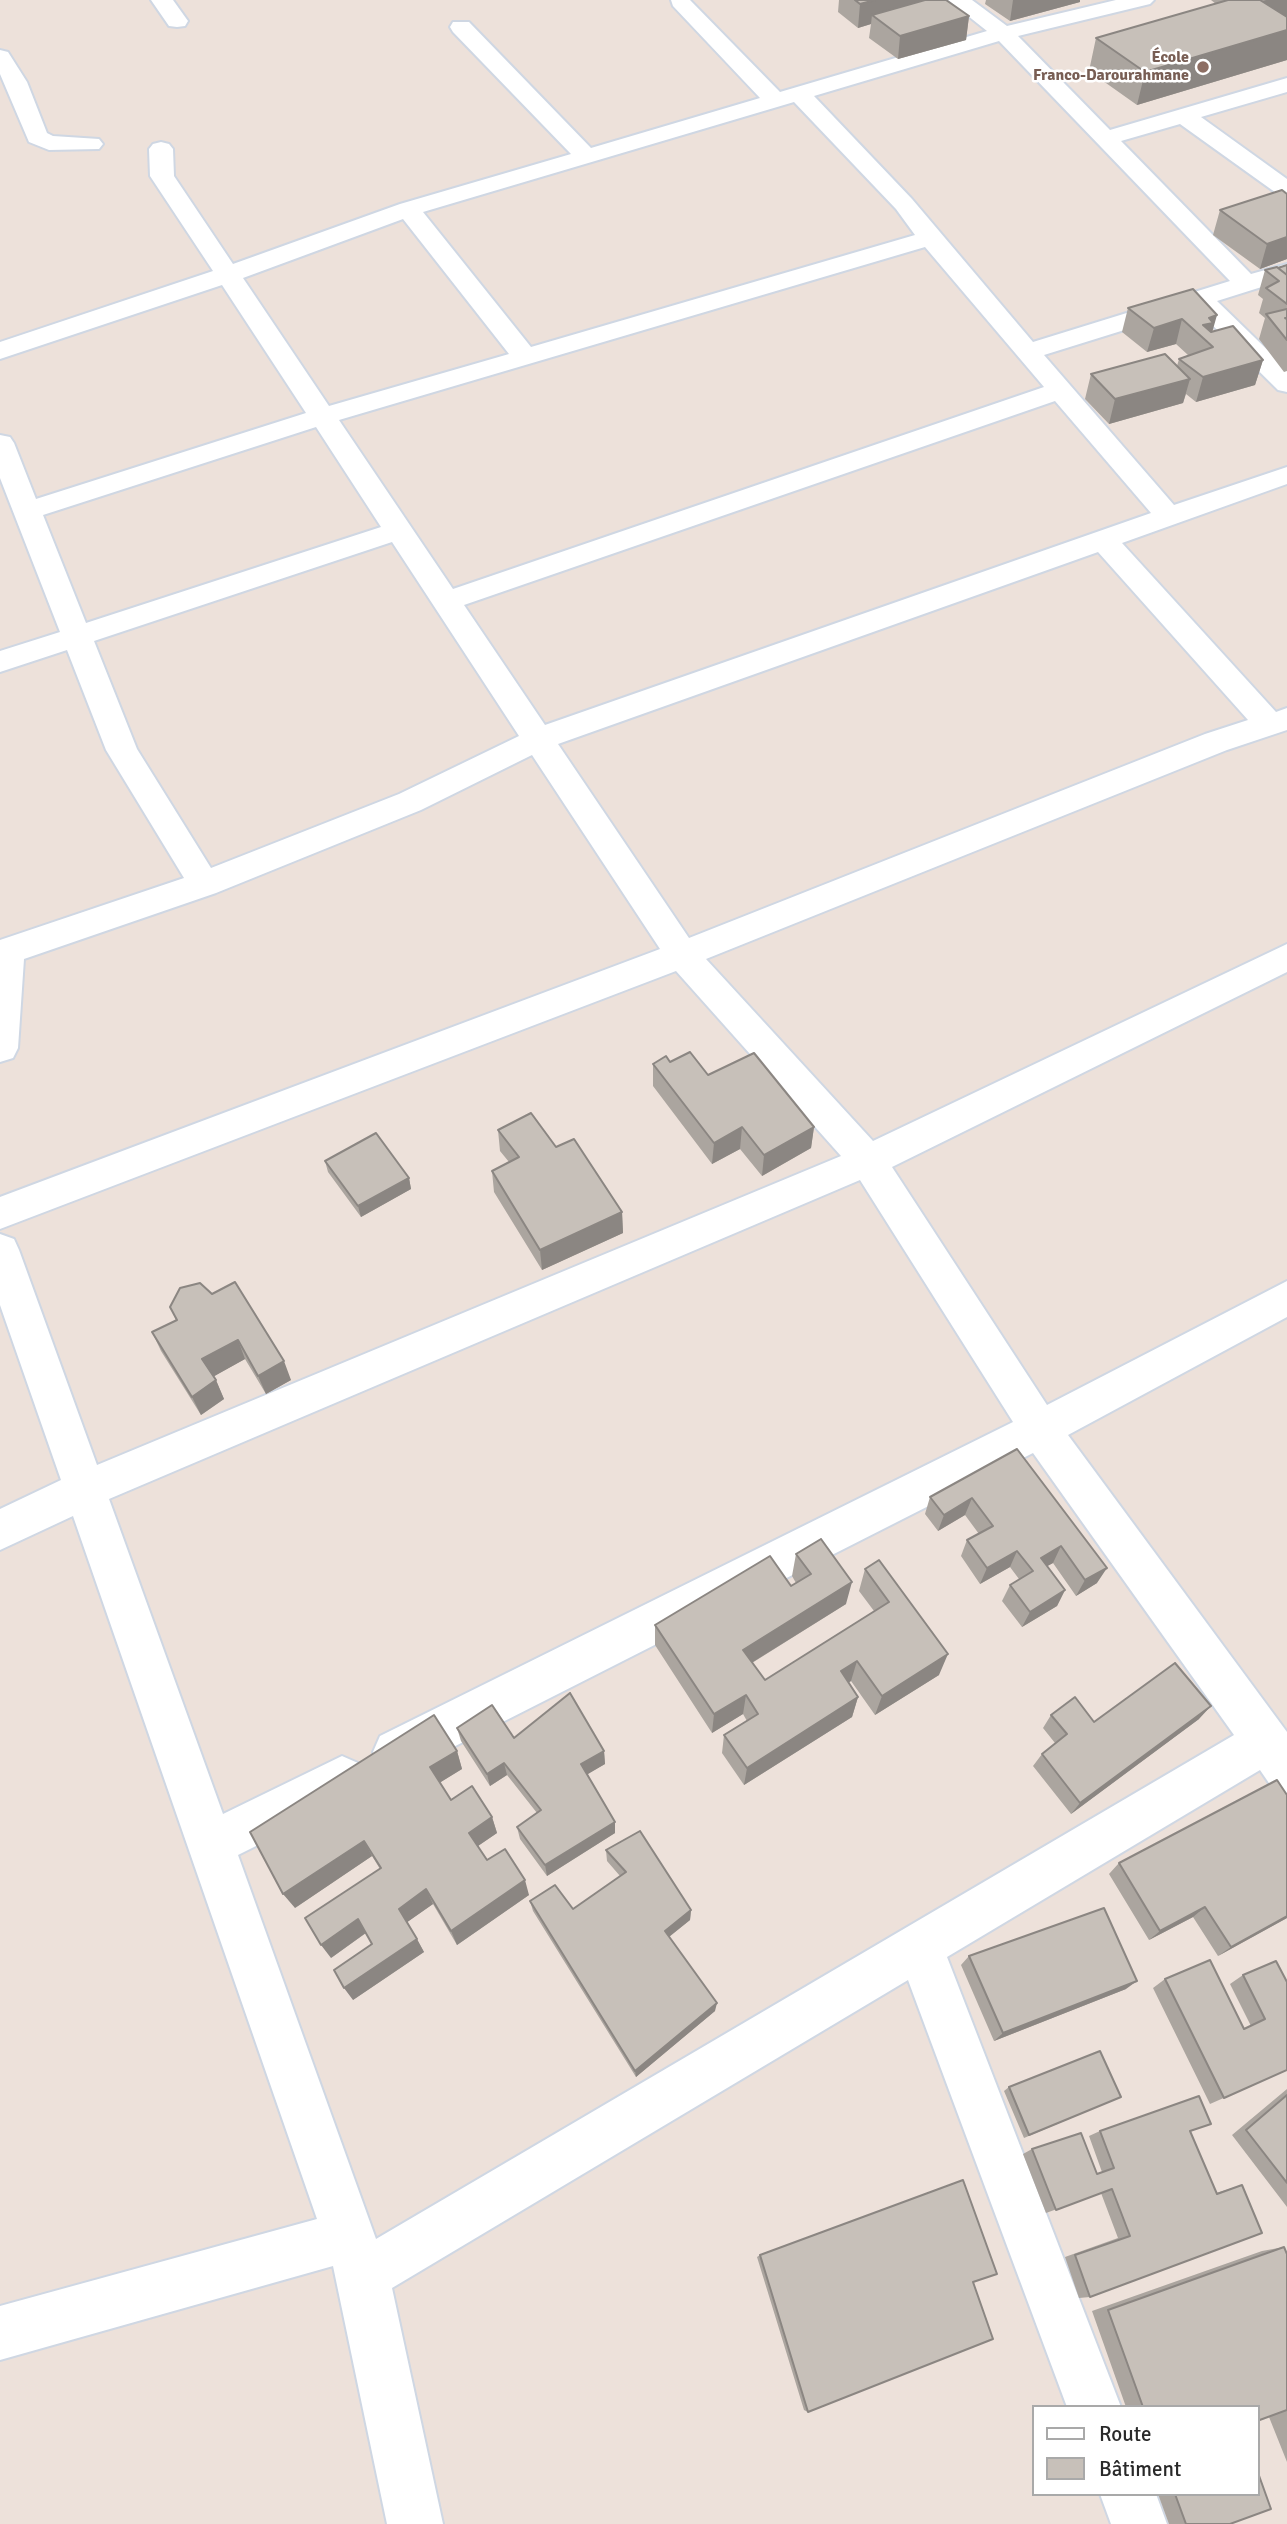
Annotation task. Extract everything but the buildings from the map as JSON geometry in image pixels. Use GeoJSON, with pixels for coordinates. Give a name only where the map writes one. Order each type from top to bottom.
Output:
{"type":"FeatureCollection","features":[{"type":"Feature","properties":{"kind":"street"},"geometry":{"type":"LineString","coordinates":[[162,0],[177,20]]}},
{"type":"Feature","properties":{"kind":"street"},"geometry":{"type":"LineString","coordinates":[[959,0],[1003,33],[1246,284]]}},
{"type":"Feature","properties":{"kind":"street"},"geometry":{"type":"LineString","coordinates":[[0,351],[227,275],[408,209],[1003,33],[1143,0]]}},
{"type":"Feature","properties":{"kind":"street"},"geometry":{"type":"LineString","coordinates":[[680,2],[904,204],[930,238],[1169,517]]}},
{"type":"Feature","properties":{"kind":"street"},"geometry":{"type":"LineString","coordinates":[[461,27],[585,155]]}},
{"type":"Feature","properties":{"kind":"street"},"geometry":{"type":"LineString","coordinates":[[0,57],[16,82],[37,137],[49,143],[91,144]]}},
{"type":"Feature","properties":{"kind":"street"},"geometry":{"type":"LineString","coordinates":[[1107,138],[1287,85]]}},
{"type":"Feature","properties":{"kind":"street"},"geometry":{"type":"LineString","coordinates":[[1183,115],[1287,190]]}},
{"type":"Feature","properties":{"kind":"street"},"geometry":{"type":"LineString","coordinates":[[0,2333],[356,2256],[919,1946],[1276,1755],[1040,1429],[868,1161],[682,955],[162,176],[161,149]]}},
{"type":"Feature","properties":{"kind":"street"},"geometry":{"type":"LineString","coordinates":[[408,209],[525,357]]}},
{"type":"Feature","properties":{"kind":"street"},"geometry":{"type":"LineString","coordinates":[[27,511],[324,415],[930,238]]}},
{"type":"Feature","properties":{"kind":"street"},"geometry":{"type":"LineString","coordinates":[[1028,352],[1287,271]]}},
{"type":"Feature","properties":{"kind":"street"},"geometry":{"type":"LineString","coordinates":[[1199,298],[1287,384]]}},
{"type":"Feature","properties":{"kind":"street"},"geometry":{"type":"LineString","coordinates":[[447,601],[1061,390]]}},
{"type":"Feature","properties":{"kind":"street"},"geometry":{"type":"LineString","coordinates":[[0,443],[122,750],[204,884]]}},
{"type":"Feature","properties":{"kind":"street"},"geometry":{"type":"LineString","coordinates":[[0,1048],[3,952],[204,884],[410,802],[539,740],[1287,475]]}},
{"type":"Feature","properties":{"kind":"street"},"geometry":{"type":"LineString","coordinates":[[0,662],[400,530]]}},
{"type":"Feature","properties":{"kind":"street"},"geometry":{"type":"LineString","coordinates":[[0,1213],[682,955],[1216,742],[1278,722],[1103,540]]}},
{"type":"Feature","properties":{"kind":"street"},"geometry":{"type":"LineString","coordinates":[[0,1530],[86,1489],[868,1161],[1287,957]]}},
{"type":"Feature","properties":{"kind":"street"},"geometry":{"type":"LineString","coordinates":[[0,1250],[356,2256],[415,2524]]}},
{"type":"Feature","properties":{"kind":"street"},"geometry":{"type":"LineString","coordinates":[[209,1845],[1040,1429],[1287,1298]]}},
{"type":"Feature","properties":{"kind":"street"},"geometry":{"type":"LineString","coordinates":[[919,1946],[1093,2405]]}},
{"type":"Feature","properties":{"kind":"street"},"geometry":{"type":"LineString","coordinates":[[1129,2496],[1139,2524]]}},
{"type":"Feature","properties":{"kind":"place","name":"École Franco-Darourahmane"},"geometry":{"type":"Point","coordinates":[1203,67]}}]}
